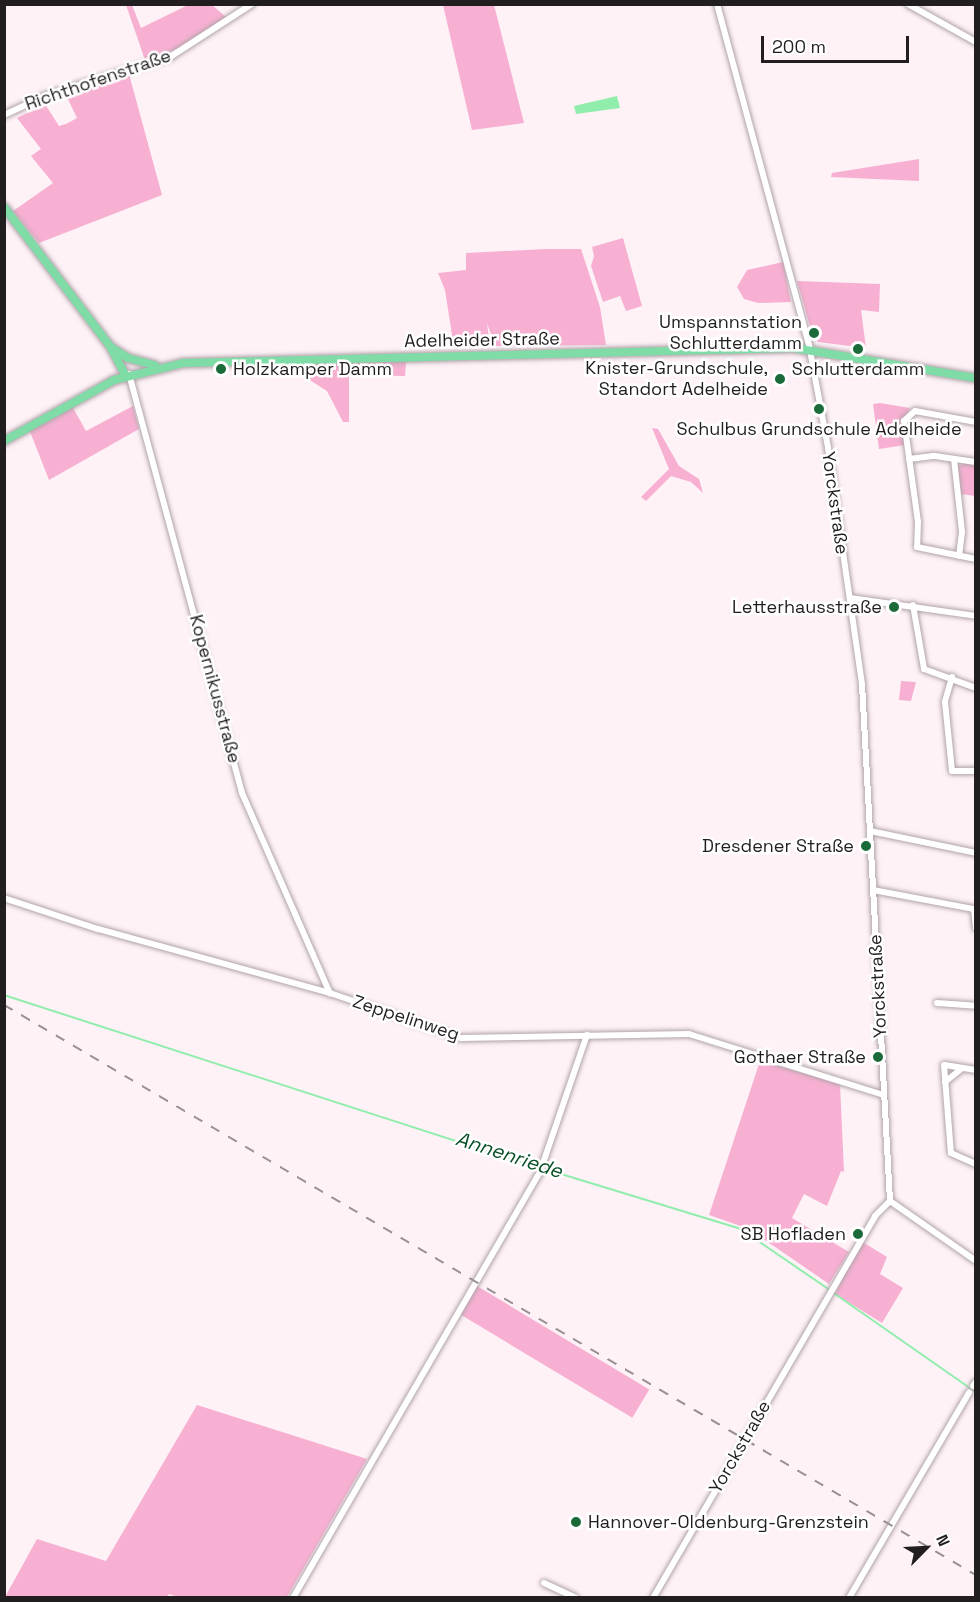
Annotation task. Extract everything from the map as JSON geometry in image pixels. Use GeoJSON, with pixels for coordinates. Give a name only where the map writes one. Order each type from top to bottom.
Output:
{"type":"FeatureCollection","features":[{"type":"Feature","properties":{"kind":"main road"},"geometry":{"type":"LineString","coordinates":[[4,207],[130,374]]}},
{"type":"Feature","properties":{"kind":"main road"},"geometry":{"type":"LineString","coordinates":[[110,346],[128,358],[159,366]]}},
{"type":"Feature","properties":{"kind":"main road","name":"Adelheider Straße"},"geometry":{"type":"LineString","coordinates":[[4,441],[130,374],[159,366],[238,360],[810,349],[975,378]]}},
{"type":"Feature","properties":{"kind":"main road"},"geometry":{"type":"LineString","coordinates":[[128,358],[130,374]]}},
{"type":"Feature","properties":{"kind":"street","name":"Richthofenstraße"},"geometry":{"type":"LineString","coordinates":[[4,115],[47,95],[170,57],[252,4]]}},
{"type":"Feature","properties":{"kind":"street"},"geometry":{"type":"LineString","coordinates":[[717,4],[810,349]]}},
{"type":"Feature","properties":{"kind":"street"},"geometry":{"type":"LineString","coordinates":[[908,4],[975,42]]}},
{"type":"Feature","properties":{"kind":"street","name":"Yorckstraße"},"geometry":{"type":"LineString","coordinates":[[653,1598],[875,1216],[890,1201],[862,684],[810,349]]}},
{"type":"Feature","properties":{"kind":"street","name":"Kopernikusstraße"},"geometry":{"type":"LineString","coordinates":[[130,374],[242,793],[330,993]]}},
{"type":"Feature","properties":{"kind":"street"},"geometry":{"type":"LineString","coordinates":[[975,422],[911,412],[904,421],[917,547],[975,559]]}},
{"type":"Feature","properties":{"kind":"street"},"geometry":{"type":"LineString","coordinates":[[909,459],[935,456],[975,462]]}},
{"type":"Feature","properties":{"kind":"street"},"geometry":{"type":"LineString","coordinates":[[954,459],[962,532],[959,556]]}},
{"type":"Feature","properties":{"kind":"street"},"geometry":{"type":"LineString","coordinates":[[850,598],[913,605],[975,616]]}},
{"type":"Feature","properties":{"kind":"street"},"geometry":{"type":"LineString","coordinates":[[913,605],[922,665],[975,688]]}},
{"type":"Feature","properties":{"kind":"street"},"geometry":{"type":"LineString","coordinates":[[952,677],[945,702],[952,771],[975,771]]}},
{"type":"Feature","properties":{"kind":"street"},"geometry":{"type":"LineString","coordinates":[[870,831],[975,853]]}},
{"type":"Feature","properties":{"kind":"street"},"geometry":{"type":"LineString","coordinates":[[873,890],[974,909],[975,928]]}},
{"type":"Feature","properties":{"kind":"street","name":"Zeppelinweg"},"geometry":{"type":"LineString","coordinates":[[4,898],[98,929],[330,993],[461,1038],[689,1034],[884,1095]]}},
{"type":"Feature","properties":{"kind":"street"},"geometry":{"type":"LineString","coordinates":[[937,1002],[975,1006]]}},
{"type":"Feature","properties":{"kind":"street"},"geometry":{"type":"LineString","coordinates":[[293,1598],[540,1172],[587,1035]]}},
{"type":"Feature","properties":{"kind":"street"},"geometry":{"type":"LineString","coordinates":[[975,1070],[944,1065],[951,1153],[975,1164]]}},
{"type":"Feature","properties":{"kind":"street"},"geometry":{"type":"LineString","coordinates":[[945,1082],[962,1068]]}},
{"type":"Feature","properties":{"kind":"street"},"geometry":{"type":"LineString","coordinates":[[890,1201],[975,1261]]}},
{"type":"Feature","properties":{"kind":"street"},"geometry":{"type":"LineString","coordinates":[[849,1598],[972,1387]]}},
{"type":"Feature","properties":{"kind":"street"},"geometry":{"type":"LineString","coordinates":[[544,1582],[576,1598]]}},
{"type":"Feature","properties":{"kind":"shaded area"},"geometry":{"type":"Polygon","coordinates":[[[126,5],[132,5],[141,28],[188,5],[212,5],[226,17],[182,47],[145,60],[126,5]]]}},
{"type":"Feature","properties":{"kind":"shaded area"},"geometry":{"type":"Polygon","coordinates":[[[443,5],[494,5],[524,123],[472,130],[443,5]]]}},
{"type":"Feature","properties":{"kind":"shaded area"},"geometry":{"type":"Polygon","coordinates":[[[129,74],[162,195],[39,243],[13,211],[53,183],[31,156],[41,149],[17,118],[45,104],[59,126],[66,124],[77,118],[65,93],[129,74]]]}},
{"type":"Feature","properties":{"kind":"shaded area"},"geometry":{"type":"Polygon","coordinates":[[[617,96],[620,108],[576,114],[574,106],[617,96]]]}},
{"type":"Feature","properties":{"kind":"shaded area"},"geometry":{"type":"Polygon","coordinates":[[[919,159],[919,181],[831,177],[832,173],[919,159]]]}},
{"type":"Feature","properties":{"kind":"shaded area"},"geometry":{"type":"Polygon","coordinates":[[[623,238],[642,306],[626,311],[620,296],[603,302],[591,266],[594,256],[592,247],[623,238]]]}},
{"type":"Feature","properties":{"kind":"shaded area"},"geometry":{"type":"Polygon","coordinates":[[[581,249],[600,307],[606,345],[495,346],[487,323],[490,346],[454,348],[445,290],[438,273],[466,270],[466,253],[581,249]]]}},
{"type":"Feature","properties":{"kind":"shaded area"},"geometry":{"type":"Polygon","coordinates":[[[783,262],[791,302],[758,303],[744,299],[737,287],[747,270],[783,262]]]}},
{"type":"Feature","properties":{"kind":"shaded area"},"geometry":{"type":"Polygon","coordinates":[[[797,281],[880,284],[879,312],[861,310],[866,348],[818,342],[813,337],[797,281]]]}},
{"type":"Feature","properties":{"kind":"shaded area"},"geometry":{"type":"Polygon","coordinates":[[[305,361],[406,362],[405,376],[349,375],[349,422],[343,422],[327,391],[308,379],[305,361]]]}},
{"type":"Feature","properties":{"kind":"shaded area"},"geometry":{"type":"Polygon","coordinates":[[[873,404],[910,408],[903,420],[905,445],[879,449],[873,404]]]}},
{"type":"Feature","properties":{"kind":"shaded area"},"geometry":{"type":"Polygon","coordinates":[[[72,406],[86,431],[133,406],[139,429],[49,480],[29,429],[72,406]]]}},
{"type":"Feature","properties":{"kind":"shaded area"},"geometry":{"type":"Polygon","coordinates":[[[652,428],[658,429],[679,466],[699,479],[703,493],[691,482],[671,476],[646,501],[641,497],[669,469],[652,428]]]}},
{"type":"Feature","properties":{"kind":"shaded area"},"geometry":{"type":"Polygon","coordinates":[[[965,463],[975,466],[975,496],[961,494],[957,467],[965,463]]]}},
{"type":"Feature","properties":{"kind":"shaded area"},"geometry":{"type":"Polygon","coordinates":[[[901,681],[916,682],[911,701],[899,700],[901,681]]]}},
{"type":"Feature","properties":{"kind":"shaded area"},"geometry":{"type":"Polygon","coordinates":[[[760,1061],[840,1084],[844,1172],[841,1171],[827,1206],[804,1194],[792,1218],[849,1252],[829,1284],[749,1229],[709,1215],[760,1061]]]}},
{"type":"Feature","properties":{"kind":"shaded area"},"geometry":{"type":"Polygon","coordinates":[[[861,1241],[887,1257],[880,1274],[903,1288],[882,1323],[835,1294],[861,1241]]]}},
{"type":"Feature","properties":{"kind":"shaded area"},"geometry":{"type":"Polygon","coordinates":[[[477,1286],[649,1390],[632,1418],[460,1314],[477,1286]]]}},
{"type":"Feature","properties":{"kind":"shaded area"},"geometry":{"type":"Polygon","coordinates":[[[197,1405],[367,1459],[287,1597],[181,1598],[169,1594],[167,1598],[5,1597],[37,1539],[106,1561],[197,1405]]]}},
{"type":"Feature","properties":{"kind":"waterway","name":"Annenriede"},"geometry":{"type":"LineString","coordinates":[[4,995],[540,1168]]}},
{"type":"Feature","properties":{"kind":"waterway","name":"Annenriede"},"geometry":{"type":"LineString","coordinates":[[545,1169],[741,1229],[830,1290]]}},
{"type":"Feature","properties":{"kind":"waterway","name":"Annenriede"},"geometry":{"type":"LineString","coordinates":[[834,1293],[976,1392]]}},
{"type":"Feature","properties":{"kind":"railway"},"geometry":{"type":"LineString","coordinates":[[4,1005],[976,1575]]}},
{"type":"Feature","properties":{"kind":"place","name":"Umspannstation Schlutterdamm"},"geometry":{"type":"Point","coordinates":[814,333]}},
{"type":"Feature","properties":{"kind":"place","name":"Schlutterdamm"},"geometry":{"type":"Point","coordinates":[858,349]}},
{"type":"Feature","properties":{"kind":"place","name":"Holzkamper Damm"},"geometry":{"type":"Point","coordinates":[221,369]}},
{"type":"Feature","properties":{"kind":"place","name":"Knister-Grundschule, Standort Adelheide"},"geometry":{"type":"Point","coordinates":[780,379]}},
{"type":"Feature","properties":{"kind":"place","name":"Schulbus Grundschule Adelheide"},"geometry":{"type":"Point","coordinates":[819,409]}},
{"type":"Feature","properties":{"kind":"place","name":"Letterhausstraße"},"geometry":{"type":"Point","coordinates":[894,607]}},
{"type":"Feature","properties":{"kind":"place","name":"Dresdener Straße"},"geometry":{"type":"Point","coordinates":[866,846]}},
{"type":"Feature","properties":{"kind":"place","name":"Gothaer Straße"},"geometry":{"type":"Point","coordinates":[878,1057]}},
{"type":"Feature","properties":{"kind":"place","name":"SB Hofladen"},"geometry":{"type":"Point","coordinates":[858,1234]}},
{"type":"Feature","properties":{"kind":"place","name":"Hannover-Oldenburg-Grenzstein"},"geometry":{"type":"Point","coordinates":[576,1522]}}]}
